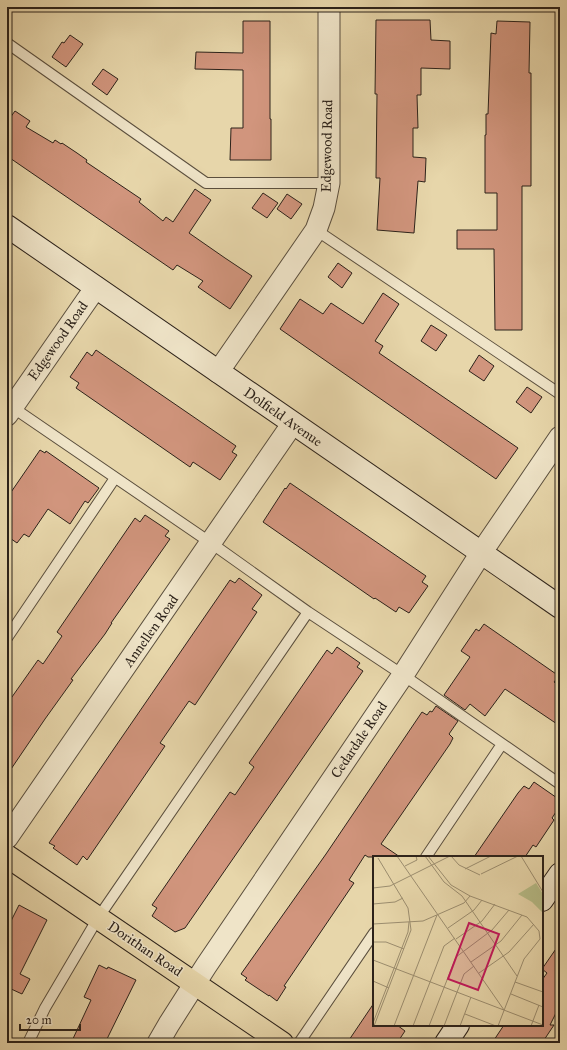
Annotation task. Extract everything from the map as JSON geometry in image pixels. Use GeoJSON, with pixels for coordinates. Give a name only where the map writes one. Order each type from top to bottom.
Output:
{"type":"FeatureCollection","features":[{"type":"Feature","properties":{"kind":"main road","name":"Dorithan Road"},"geometry":{"type":"LineString","coordinates":[[7,856],[282,1043]]}},
{"type":"Feature","properties":{"kind":"street","name":"Edgewood Road"},"geometry":{"type":"LineString","coordinates":[[218,372],[316,230],[324,208],[329,182],[329,7]]}},
{"type":"Feature","properties":{"kind":"street","name":"Dolfield Avenue"},"geometry":{"type":"LineString","coordinates":[[7,226],[560,607]]}},
{"type":"Feature","properties":{"kind":"street","name":"Edgewood Road"},"geometry":{"type":"LineString","coordinates":[[10,411],[96,287]]}},
{"type":"Feature","properties":{"kind":"street","name":"Annellen Road"},"geometry":{"type":"LineString","coordinates":[[7,838],[293,424]]}},
{"type":"Feature","properties":{"kind":"street","name":"Cedardale Road"},"geometry":{"type":"LineString","coordinates":[[158,1043],[168,1024],[194,983],[404,675],[481,553],[560,437]]}},
{"type":"Feature","properties":{"kind":"street"},"geometry":{"type":"LineString","coordinates":[[543,899],[560,874]]}},
{"type":"Feature","properties":{"kind":"street"},"geometry":{"type":"LineString","coordinates":[[446,1043],[457,1026]]}},
{"type":"Feature","properties":{"kind":"lane"},"geometry":{"type":"LineString","coordinates":[[7,43],[206,183],[329,182]]}},
{"type":"Feature","properties":{"kind":"lane"},"geometry":{"type":"LineString","coordinates":[[316,230],[560,394]]}},
{"type":"Feature","properties":{"kind":"lane"},"geometry":{"type":"LineString","coordinates":[[10,411],[115,478],[212,543],[308,612],[404,675],[560,784]]}},
{"type":"Feature","properties":{"kind":"lane"},"geometry":{"type":"LineString","coordinates":[[7,638],[115,478]]}},
{"type":"Feature","properties":{"kind":"lane"},"geometry":{"type":"LineString","coordinates":[[28,1043],[45,1008],[98,918],[308,612]]}},
{"type":"Feature","properties":{"kind":"lane"},"geometry":{"type":"LineString","coordinates":[[427,856],[502,744]]}},
{"type":"Feature","properties":{"kind":"lane"},"geometry":{"type":"LineString","coordinates":[[299,1043],[373,934]]}},
{"type":"Feature","properties":{"kind":"building"},"geometry":{"type":"Polygon","coordinates":[[[376,20],[430,20],[431,40],[450,41],[450,69],[421,68],[421,95],[417,95],[418,128],[413,128],[413,157],[426,158],[425,182],[418,181],[414,233],[377,230],[380,178],[376,178],[376,20]]]}},
{"type":"Feature","properties":{"kind":"building"},"geometry":{"type":"Polygon","coordinates":[[[243,21],[270,21],[271,160],[230,160],[231,128],[243,128],[243,70],[195,69],[196,52],[243,53],[243,21]]]}},
{"type":"Feature","properties":{"kind":"building"},"geometry":{"type":"Polygon","coordinates":[[[497,21],[530,22],[529,73],[531,73],[531,186],[522,186],[522,330],[495,330],[494,249],[457,249],[457,230],[497,230],[497,193],[485,193],[485,135],[486,114],[488,114],[491,33],[496,34],[497,21]]]}},
{"type":"Feature","properties":{"kind":"building"},"geometry":{"type":"Polygon","coordinates":[[[70,35],[83,44],[66,67],[52,57],[62,42],[64,43],[70,35]]]}},
{"type":"Feature","properties":{"kind":"building"},"geometry":{"type":"Polygon","coordinates":[[[103,69],[118,79],[107,95],[92,84],[103,69]]]}},
{"type":"Feature","properties":{"kind":"building"},"geometry":{"type":"Polygon","coordinates":[[[15,111],[30,121],[26,127],[53,143],[55,140],[61,144],[62,143],[77,153],[87,160],[86,162],[141,199],[139,202],[163,221],[166,217],[173,222],[195,189],[211,200],[189,233],[252,276],[230,309],[198,287],[203,281],[177,265],[173,270],[7,156],[7,122],[15,111]]]}},
{"type":"Feature","properties":{"kind":"building"},"geometry":{"type":"Polygon","coordinates":[[[263,193],[278,203],[267,218],[252,208],[263,193]]]}},
{"type":"Feature","properties":{"kind":"building"},"geometry":{"type":"Polygon","coordinates":[[[287,194],[302,204],[291,219],[277,209],[287,194]]]}},
{"type":"Feature","properties":{"kind":"building"},"geometry":{"type":"Polygon","coordinates":[[[338,263],[352,273],[342,288],[328,277],[338,263]]]}},
{"type":"Feature","properties":{"kind":"building"},"geometry":{"type":"Polygon","coordinates":[[[383,293],[399,304],[375,341],[383,346],[379,353],[518,448],[496,479],[280,329],[300,299],[323,314],[331,303],[363,324],[383,293]]]}},
{"type":"Feature","properties":{"kind":"building"},"geometry":{"type":"Polygon","coordinates":[[[431,325],[447,335],[436,351],[421,341],[431,325]]]}},
{"type":"Feature","properties":{"kind":"building"},"geometry":{"type":"Polygon","coordinates":[[[96,350],[236,446],[232,452],[237,455],[220,480],[193,462],[190,467],[76,388],[79,383],[70,377],[87,352],[92,356],[96,350]]]}},
{"type":"Feature","properties":{"kind":"building"},"geometry":{"type":"Polygon","coordinates":[[[479,355],[494,366],[484,381],[469,371],[479,355]]]}},
{"type":"Feature","properties":{"kind":"building"},"geometry":{"type":"Polygon","coordinates":[[[527,387],[542,397],[531,413],[516,402],[527,387]]]}},
{"type":"Feature","properties":{"kind":"building"},"geometry":{"type":"Polygon","coordinates":[[[40,450],[45,453],[46,451],[99,488],[88,503],[85,501],[70,524],[48,509],[29,537],[24,534],[17,543],[7,536],[7,498],[40,450]]]}},
{"type":"Feature","properties":{"kind":"building"},"geometry":{"type":"Polygon","coordinates":[[[290,483],[426,576],[422,582],[428,586],[409,613],[399,607],[396,612],[375,598],[374,599],[263,522],[285,488],[286,489],[290,483]]]}},
{"type":"Feature","properties":{"kind":"building"},"geometry":{"type":"Polygon","coordinates":[[[145,515],[169,531],[165,536],[170,539],[111,623],[105,634],[71,679],[73,680],[7,775],[7,704],[38,660],[43,664],[62,636],[57,632],[135,518],[140,522],[145,515]]]}},
{"type":"Feature","properties":{"kind":"building"},"geometry":{"type":"Polygon","coordinates":[[[239,578],[262,595],[252,609],[257,612],[195,705],[189,701],[160,743],[165,746],[87,860],[83,856],[77,865],[53,848],[55,846],[49,843],[230,580],[235,583],[239,578]]]}},
{"type":"Feature","properties":{"kind":"building"},"geometry":{"type":"Polygon","coordinates":[[[484,624],[559,676],[554,682],[560,687],[560,726],[505,689],[485,716],[470,704],[465,710],[444,695],[470,657],[461,651],[476,629],[479,631],[484,624]]]}},
{"type":"Feature","properties":{"kind":"building"},"geometry":{"type":"Polygon","coordinates":[[[337,647],[360,663],[357,667],[363,671],[185,928],[175,932],[152,916],[157,908],[152,905],[230,792],[235,795],[254,767],[249,763],[327,650],[332,654],[337,647]]]}},
{"type":"Feature","properties":{"kind":"building"},"geometry":{"type":"Polygon","coordinates":[[[436,706],[458,721],[449,734],[453,738],[450,744],[381,844],[399,856],[368,857],[365,855],[349,880],[354,883],[284,986],[286,987],[277,1001],[245,980],[247,978],[241,974],[326,854],[422,712],[427,715],[430,711],[432,712],[436,706]]]}},
{"type":"Feature","properties":{"kind":"building"},"geometry":{"type":"Polygon","coordinates":[[[534,782],[560,800],[560,806],[552,818],[554,820],[536,847],[533,845],[526,856],[475,856],[518,793],[524,786],[529,789],[534,782]]]}},
{"type":"Feature","properties":{"kind":"building"},"geometry":{"type":"Polygon","coordinates":[[[19,905],[47,920],[20,974],[30,979],[22,994],[9,988],[7,992],[7,929],[19,905]]]}},
{"type":"Feature","properties":{"kind":"building"},"geometry":{"type":"Polygon","coordinates":[[[560,943],[560,1005],[550,1025],[554,1025],[542,1043],[492,1043],[503,1026],[543,1026],[543,979],[547,973],[543,970],[543,968],[560,943]]]}},
{"type":"Feature","properties":{"kind":"building"},"geometry":{"type":"Polygon","coordinates":[[[99,965],[107,969],[108,967],[136,980],[105,1043],[71,1043],[91,1000],[84,997],[99,965]]]}},
{"type":"Feature","properties":{"kind":"building"},"geometry":{"type":"Polygon","coordinates":[[[373,1004],[373,1026],[398,1026],[405,1031],[397,1043],[347,1043],[373,1004]]]}}]}
